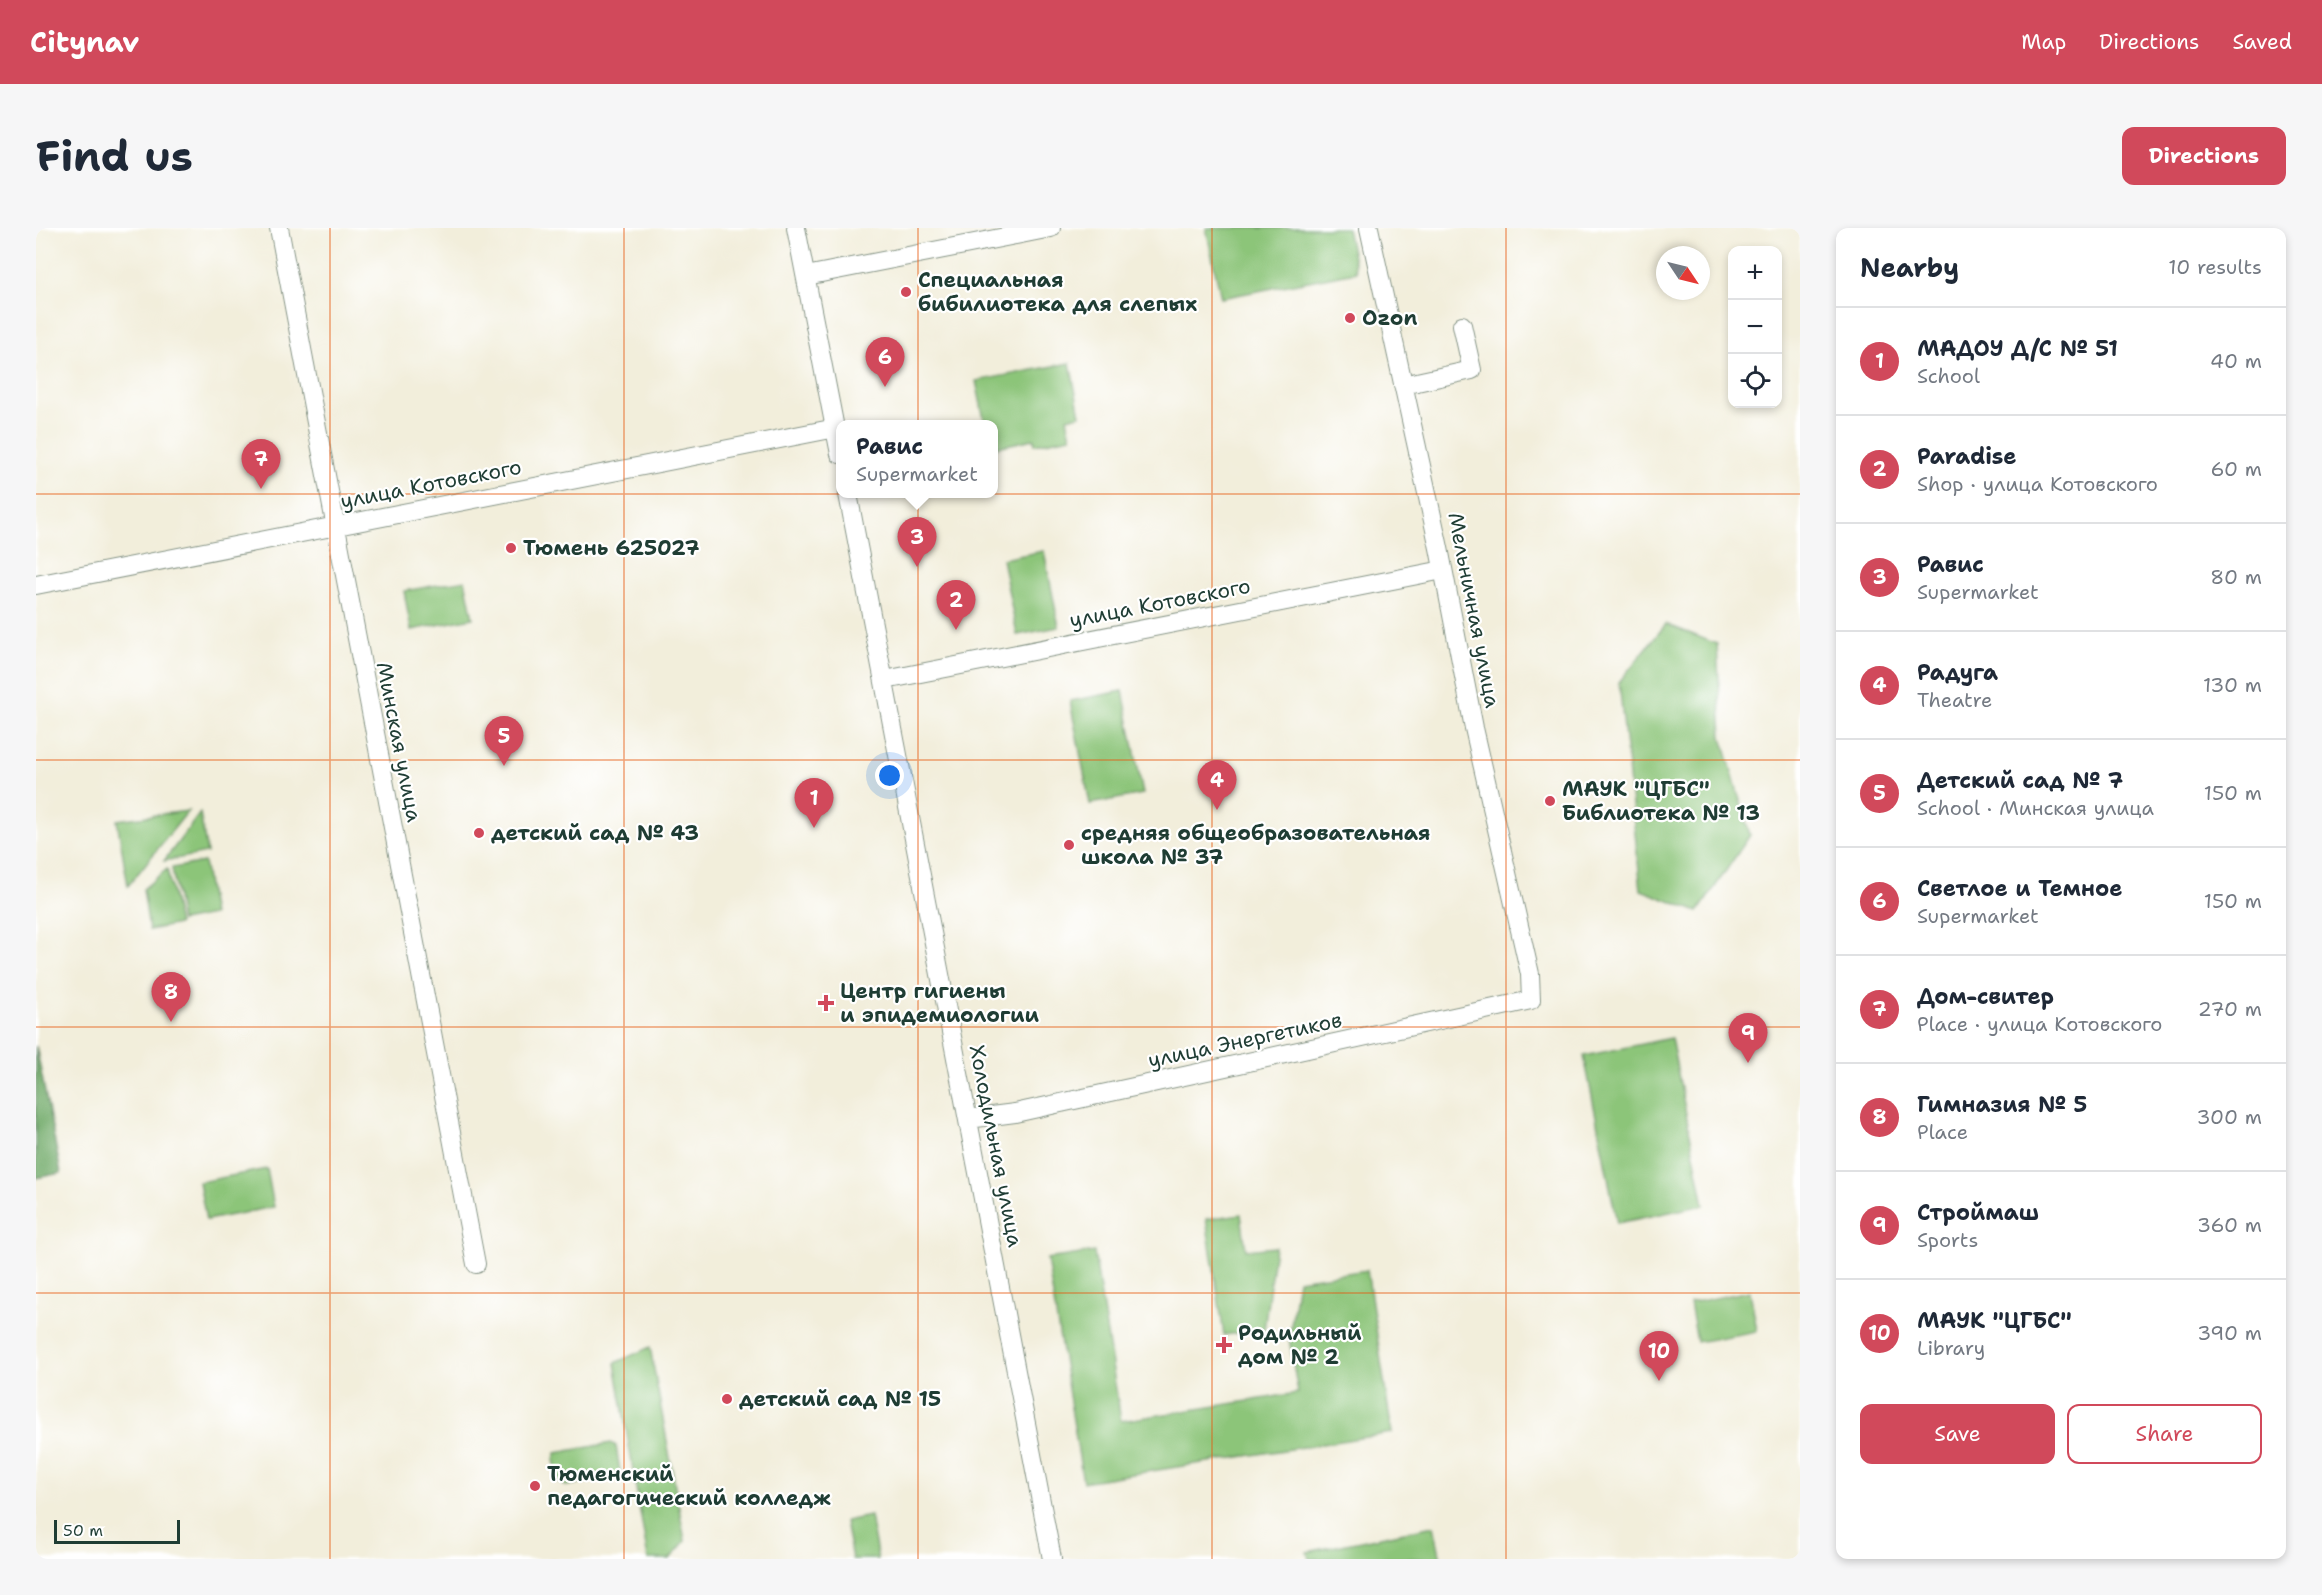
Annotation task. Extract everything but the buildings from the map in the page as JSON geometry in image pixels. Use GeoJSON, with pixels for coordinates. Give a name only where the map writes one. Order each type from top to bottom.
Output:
{"type":"FeatureCollection","features":[{"type":"Feature","properties":{"kind":"street","name":"Минская улица"},"geometry":{"type":"LineString","coordinates":[[279,228],[476,1264]]}},
{"type":"Feature","properties":{"kind":"street"},"geometry":{"type":"LineString","coordinates":[[796,228],[836,428]]}},
{"type":"Feature","properties":{"kind":"street"},"geometry":{"type":"LineString","coordinates":[[806,276],[1051,228]]}},
{"type":"Feature","properties":{"kind":"street","name":"Мельничная улица"},"geometry":{"type":"LineString","coordinates":[[1369,228],[1443,570],[1474,728],[1530,974],[1531,1000]]}},
{"type":"Feature","properties":{"kind":"street"},"geometry":{"type":"LineString","coordinates":[[1403,386],[1472,370],[1462,325]]}},
{"type":"Feature","properties":{"kind":"street","name":"улица Котовского"},"geometry":{"type":"LineString","coordinates":[[36,585],[836,428]]}},
{"type":"Feature","properties":{"kind":"street","name":"Холодильная улица"},"geometry":{"type":"LineString","coordinates":[[849,498],[1053,1559]]}},
{"type":"Feature","properties":{"kind":"street","name":"улица Котовского"},"geometry":{"type":"LineString","coordinates":[[885,680],[1443,570]]}},
{"type":"Feature","properties":{"kind":"street","name":"улица Энергетиков"},"geometry":{"type":"LineString","coordinates":[[968,1119],[1015,1113],[1531,1000]]}},
{"type":"Feature","properties":{"kind":"green space"},"geometry":{"type":"Polygon","coordinates":[[[1206,228],[1347,228],[1356,272],[1221,298],[1206,228]]]}},
{"type":"Feature","properties":{"kind":"green space"},"geometry":{"type":"Polygon","coordinates":[[[1070,363],[1080,415],[1067,418],[1071,437],[1035,444],[1034,439],[998,447],[998,420],[984,420],[976,381],[1070,363]]]}},
{"type":"Feature","properties":{"kind":"green space"},"geometry":{"type":"Polygon","coordinates":[[[1044,551],[1059,627],[1017,635],[1002,559],[1044,551]]]}},
{"type":"Feature","properties":{"kind":"green space"},"geometry":{"type":"Polygon","coordinates":[[[465,580],[473,618],[411,630],[404,591],[465,580]]]}},
{"type":"Feature","properties":{"kind":"green space"},"geometry":{"type":"Polygon","coordinates":[[[1666,624],[1717,644],[1722,737],[1750,835],[1698,912],[1641,890],[1619,682],[1666,624]]]}},
{"type":"Feature","properties":{"kind":"green space"},"geometry":{"type":"Polygon","coordinates":[[[1123,691],[1143,794],[1090,804],[1070,701],[1123,691]]]}},
{"type":"Feature","properties":{"kind":"green space"},"geometry":{"type":"Polygon","coordinates":[[[188,811],[128,886],[117,820],[188,811]]]}},
{"type":"Feature","properties":{"kind":"green space"},"geometry":{"type":"Polygon","coordinates":[[[200,813],[207,853],[164,861],[200,813]]]}},
{"type":"Feature","properties":{"kind":"green space"},"geometry":{"type":"Polygon","coordinates":[[[204,862],[213,915],[181,921],[172,868],[204,862]]]}},
{"type":"Feature","properties":{"kind":"green space"},"geometry":{"type":"Polygon","coordinates":[[[167,869],[179,924],[149,930],[143,889],[167,869]]]}},
{"type":"Feature","properties":{"kind":"green space"},"geometry":{"type":"Polygon","coordinates":[[[1671,1038],[1704,1205],[1617,1223],[1584,1056],[1671,1038]]]}},
{"type":"Feature","properties":{"kind":"green space"},"geometry":{"type":"Polygon","coordinates":[[[36,1046],[61,1173],[36,1178],[36,1046]]]}},
{"type":"Feature","properties":{"kind":"green space"},"geometry":{"type":"Polygon","coordinates":[[[267,1169],[274,1207],[206,1220],[199,1182],[267,1169]]]}},
{"type":"Feature","properties":{"kind":"green space"},"geometry":{"type":"Polygon","coordinates":[[[1241,1214],[1246,1250],[1275,1247],[1264,1330],[1224,1335],[1206,1219],[1241,1214]]]}},
{"type":"Feature","properties":{"kind":"green space"},"geometry":{"type":"Polygon","coordinates":[[[1094,1252],[1121,1421],[1298,1393],[1289,1338],[1298,1280],[1367,1270],[1392,1433],[1083,1482],[1047,1259],[1094,1252]]]}},
{"type":"Feature","properties":{"kind":"green space"},"geometry":{"type":"Polygon","coordinates":[[[1750,1291],[1757,1331],[1697,1342],[1690,1303],[1750,1291]]]}},
{"type":"Feature","properties":{"kind":"green space"},"geometry":{"type":"Polygon","coordinates":[[[650,1347],[685,1541],[670,1559],[648,1559],[615,1363],[650,1347]]]}},
{"type":"Feature","properties":{"kind":"green space"},"geometry":{"type":"Polygon","coordinates":[[[611,1443],[616,1446],[620,1471],[616,1476],[566,1486],[559,1482],[554,1460],[556,1453],[611,1443]]]}},
{"type":"Feature","properties":{"kind":"green space"},"geometry":{"type":"Polygon","coordinates":[[[870,1516],[878,1559],[852,1559],[845,1521],[870,1516]]]}},
{"type":"Feature","properties":{"kind":"green space"},"geometry":{"type":"Polygon","coordinates":[[[1434,1526],[1441,1559],[1309,1559],[1307,1552],[1434,1526]]]}},
{"type":"Feature","properties":{"kind":"place","name":"Специальная бибилиотека для слепых"},"geometry":{"type":"Point","coordinates":[906,292]}},
{"type":"Feature","properties":{"kind":"place","name":"Ozon"},"geometry":{"type":"Point","coordinates":[1350,318]}},
{"type":"Feature","properties":{"kind":"place","name":"Светлое и Темное"},"geometry":{"type":"Point","coordinates":[885,387]}},
{"type":"Feature","properties":{"kind":"place","name":"Дом-свитер"},"geometry":{"type":"Point","coordinates":[261,489]}},
{"type":"Feature","properties":{"kind":"place","name":"Тюмень 625027"},"geometry":{"type":"Point","coordinates":[511,548]}},
{"type":"Feature","properties":{"kind":"place","name":"Равис"},"geometry":{"type":"Point","coordinates":[917,567]}},
{"type":"Feature","properties":{"kind":"place","name":"Paradise"},"geometry":{"type":"Point","coordinates":[956,630]}},
{"type":"Feature","properties":{"kind":"place","name":"Детский сад № 7"},"geometry":{"type":"Point","coordinates":[504,766]}},
{"type":"Feature","properties":{"kind":"place","name":"МАУК \"ЦГБС\" Библиотека № 13"},"geometry":{"type":"Point","coordinates":[1550,801]}},
{"type":"Feature","properties":{"kind":"place","name":"Радуга"},"geometry":{"type":"Point","coordinates":[1217,810]}},
{"type":"Feature","properties":{"kind":"place","name":"МАДОУ Д/С № 51"},"geometry":{"type":"Point","coordinates":[814,828]}},
{"type":"Feature","properties":{"kind":"place","name":"детский сад № 43"},"geometry":{"type":"Point","coordinates":[479,833]}},
{"type":"Feature","properties":{"kind":"place","name":"средняя общеобразовательная школа № 37"},"geometry":{"type":"Point","coordinates":[1069,845]}},
{"type":"Feature","properties":{"kind":"place","name":"Центр гигиены и эпидемиологии"},"geometry":{"type":"Point","coordinates":[826,1003]}},
{"type":"Feature","properties":{"kind":"place","name":"Гимназия № 5"},"geometry":{"type":"Point","coordinates":[171,1022]}},
{"type":"Feature","properties":{"kind":"place","name":"Строймаш"},"geometry":{"type":"Point","coordinates":[1748,1063]}},
{"type":"Feature","properties":{"kind":"place","name":"Родильный дом № 2"},"geometry":{"type":"Point","coordinates":[1224,1345]}},
{"type":"Feature","properties":{"kind":"place","name":"МАУК \"ЦГБС\""},"geometry":{"type":"Point","coordinates":[1659,1381]}},
{"type":"Feature","properties":{"kind":"place","name":"детский сад № 15"},"geometry":{"type":"Point","coordinates":[727,1399]}},
{"type":"Feature","properties":{"kind":"place","name":"Тюменский педагогический колледж"},"geometry":{"type":"Point","coordinates":[535,1486]}}]}
